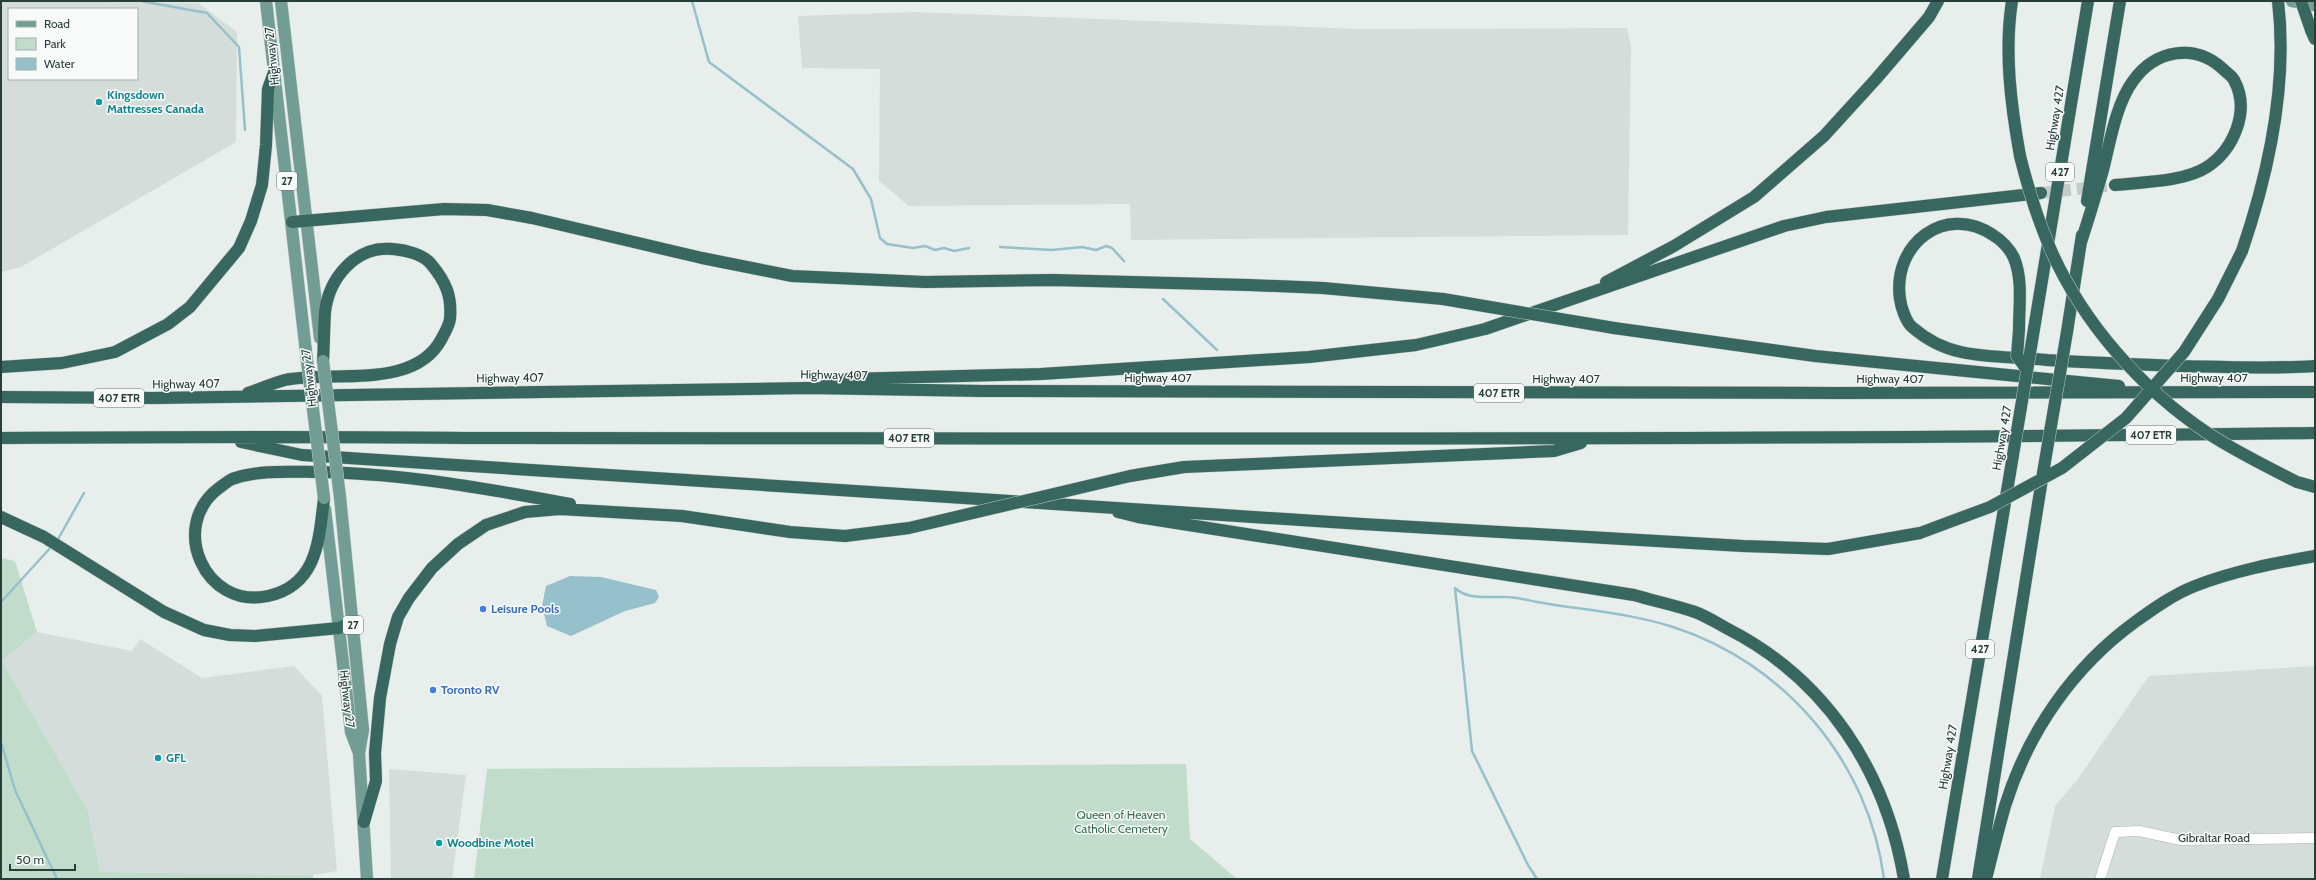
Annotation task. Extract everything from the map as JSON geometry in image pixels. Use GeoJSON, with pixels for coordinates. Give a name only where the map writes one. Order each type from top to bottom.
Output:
{"type":"FeatureCollection","features":[{"type":"Feature","properties":{"kind":"highway"},"geometry":{"type":"LineString","coordinates":[[1585,296],[1626,270],[1674,246],[1754,197],[1824,136],[1876,79],[1928,17],[1938,1]]}},
{"type":"Feature","properties":{"kind":"highway"},"geometry":{"type":"LineString","coordinates":[[2012,1],[2010,18],[2010,103],[2020,156],[2033,204],[2051,249],[2074,293],[2102,333],[2124,360],[2170,404],[2209,434],[2251,459],[2297,482],[2315,487]]}},
{"type":"Feature","properties":{"kind":"highway","name":"Highway 427"},"geometry":{"type":"LineString","coordinates":[[1942,879],[2088,1]]}},
{"type":"Feature","properties":{"kind":"highway","name":"427"},"geometry":{"type":"LineString","coordinates":[[1978,879],[2120,1]]}},
{"type":"Feature","properties":{"kind":"highway"},"geometry":{"type":"LineString","coordinates":[[223,438],[302,455],[1370,524],[1820,549],[1920,533],[1990,507],[2062,468],[2126,418],[2184,352],[2218,299],[2242,251],[2255,213],[2268,163],[2279,85],[2278,1]]}},
{"type":"Feature","properties":{"kind":"highway"},"geometry":{"type":"LineString","coordinates":[[2301,1],[2313,35]]}},
{"type":"Feature","properties":{"kind":"highway"},"geometry":{"type":"LineString","coordinates":[[2081,242],[2095,200],[2117,115],[2132,82],[2150,62],[2174,53],[2196,52],[2216,62],[2234,80],[2241,108],[2237,130],[2224,154],[2206,168],[2178,178],[2115,185]]}},
{"type":"Feature","properties":{"kind":"highway"},"geometry":{"type":"LineString","coordinates":[[1,367],[62,363],[115,352],[168,324],[190,307],[239,248],[251,221],[262,186],[266,145],[268,89],[274,75]]}},
{"type":"Feature","properties":{"kind":"highway"},"geometry":{"type":"LineString","coordinates":[[808,388],[848,379],[1056,373],[1308,357],[1416,345],[1485,329],[1585,296],[1742,239],[1791,225],[1826,217],[2041,193]]}},
{"type":"Feature","properties":{"kind":"highway"},"geometry":{"type":"LineString","coordinates":[[292,222],[444,209],[487,210],[532,218],[702,258],[792,276],[925,282],[1053,280],[1249,284],[1323,288],[1443,299],[1614,328],[1815,356],[2190,392]]}},
{"type":"Feature","properties":{"kind":"highway"},"geometry":{"type":"LineString","coordinates":[[2027,370],[2017,356],[2020,278],[2013,256],[2000,239],[1986,230],[1967,224],[1950,225],[1930,230],[1908,253],[1900,269],[1898,286],[1901,304],[1910,325],[1932,343],[1961,352],[2085,363],[2274,369],[2315,366]]}},
{"type":"Feature","properties":{"kind":"highway"},"geometry":{"type":"LineString","coordinates":[[238,397],[286,380],[382,374],[410,367],[426,358],[439,344],[449,325],[451,304],[447,285],[430,262],[408,251],[382,248],[360,255],[344,268],[333,287],[326,311],[323,361]]}},
{"type":"Feature","properties":{"kind":"highway","name":"Highway 407"},"geometry":{"type":"LineString","coordinates":[[1,397],[153,398],[808,388],[991,391],[2315,392]]}},
{"type":"Feature","properties":{"kind":"highway","name":"407 ETR"},"geometry":{"type":"LineString","coordinates":[[1,438],[223,438],[302,436],[465,438],[1596,439],[1902,438],[2315,433]]}},
{"type":"Feature","properties":{"kind":"highway"},"geometry":{"type":"LineString","coordinates":[[364,822],[376,781],[375,754],[380,698],[390,644],[398,617],[409,598],[432,568],[458,544],[486,525],[525,512],[560,509],[607,510],[682,516],[790,532],[845,536],[909,528],[1130,476],[1184,467],[1554,451],[1596,439]]}},
{"type":"Feature","properties":{"kind":"highway"},"geometry":{"type":"LineString","coordinates":[[324,498],[318,540],[313,560],[300,580],[281,593],[256,598],[232,594],[212,580],[200,564],[196,547],[196,522],[209,496],[231,480],[259,473],[364,473],[447,482],[607,510]]}},
{"type":"Feature","properties":{"kind":"highway"},"geometry":{"type":"LineString","coordinates":[[1092,505],[1138,517],[1626,594],[1696,612],[1746,638],[1787,666],[1826,704],[1857,748],[1889,816],[1904,879]]}},
{"type":"Feature","properties":{"kind":"highway"},"geometry":{"type":"LineString","coordinates":[[1,517],[44,537],[164,612],[204,630],[230,636],[255,636],[339,628],[353,622]]}},
{"type":"Feature","properties":{"kind":"highway"},"geometry":{"type":"LineString","coordinates":[[1986,879],[2005,805],[2045,718],[2071,682],[2109,641],[2151,610],[2194,586],[2265,565],[2315,556]]}},
{"type":"Feature","properties":{"kind":"main road","name":"Highway 27"},"geometry":{"type":"LineString","coordinates":[[266,1],[351,732],[359,753]]}},
{"type":"Feature","properties":{"kind":"main road","name":"Highway 27"},"geometry":{"type":"LineString","coordinates":[[281,1],[340,497],[353,622],[363,730],[359,753],[367,879]]}},
{"type":"Feature","properties":{"kind":"main road"},"geometry":{"type":"LineString","coordinates":[[2292,1],[2315,5]]}},
{"type":"Feature","properties":{"kind":"street","name":"Gibraltar Road"},"geometry":{"type":"LineString","coordinates":[[2100,879],[2114,832],[2139,831],[2181,840],[2315,838]]}},
{"type":"Feature","properties":{"kind":"shaded area"},"geometry":{"type":"Polygon","coordinates":[[[1,1],[198,3],[237,32],[236,142],[21,267],[1,272],[1,1]]]}},
{"type":"Feature","properties":{"kind":"shaded area"},"geometry":{"type":"Polygon","coordinates":[[[916,12],[1359,29],[1627,28],[1631,46],[1628,235],[1131,240],[1130,204],[909,206],[879,181],[880,69],[802,68],[798,16],[916,12]]]}},
{"type":"Feature","properties":{"kind":"shaded area"},"geometry":{"type":"Polygon","coordinates":[[[37,632],[132,651],[140,639],[202,678],[294,666],[322,696],[337,871],[313,875],[100,872],[88,811],[2,661],[37,632]]]}},
{"type":"Feature","properties":{"kind":"shaded area"},"geometry":{"type":"Polygon","coordinates":[[[2315,666],[2315,879],[2040,879],[2055,806],[2077,780],[2149,676],[2315,666]]]}},
{"type":"Feature","properties":{"kind":"shaded area"},"geometry":{"type":"Polygon","coordinates":[[[389,769],[466,775],[452,879],[391,879],[389,769]]]}},
{"type":"Feature","properties":{"kind":"green space"},"geometry":{"type":"Polygon","coordinates":[[[1,558],[15,561],[37,632],[2,661],[88,811],[100,872],[313,875],[313,879],[1,879],[1,558]]]}},
{"type":"Feature","properties":{"kind":"green space","name":"Queen of Heaven Catholic Cemetery"},"geometry":{"type":"Polygon","coordinates":[[[1186,764],[1190,839],[1237,879],[474,879],[487,769],[1186,764]]]}},
{"type":"Feature","properties":{"kind":"water"},"geometry":{"type":"Polygon","coordinates":[[[570,576],[601,577],[656,590],[659,597],[655,603],[625,611],[571,636],[547,626],[542,606],[546,586],[570,576]]]}},
{"type":"Feature","properties":{"kind":"waterway"},"geometry":{"type":"LineString","coordinates":[[141,1],[207,13],[239,47],[245,130]]}},
{"type":"Feature","properties":{"kind":"waterway"},"geometry":{"type":"LineString","coordinates":[[692,1],[709,62],[853,169],[871,199],[880,238],[887,244],[913,248],[925,246],[935,250],[944,248],[954,251],[969,248]]}},
{"type":"Feature","properties":{"kind":"waterway"},"geometry":{"type":"LineString","coordinates":[[1000,247],[1052,250],[1082,247],[1096,250],[1106,246],[1112,248],[1124,261]]}},
{"type":"Feature","properties":{"kind":"waterway"},"geometry":{"type":"LineString","coordinates":[[1163,299],[1217,350]]}},
{"type":"Feature","properties":{"kind":"waterway"},"geometry":{"type":"LineString","coordinates":[[57,541],[84,493]]}},
{"type":"Feature","properties":{"kind":"waterway"},"geometry":{"type":"LineString","coordinates":[[1,602],[52,546]]}},
{"type":"Feature","properties":{"kind":"waterway"},"geometry":{"type":"LineString","coordinates":[[1455,588],[1467,595],[1514,598],[1623,615],[1657,622],[1714,643],[1751,665],[1785,692],[1815,723],[1840,757],[1860,795],[1875,836],[1884,879]]}},
{"type":"Feature","properties":{"kind":"waterway"},"geometry":{"type":"LineString","coordinates":[[1455,588],[1472,751],[1528,865],[1537,879]]}},
{"type":"Feature","properties":{"kind":"waterway"},"geometry":{"type":"LineString","coordinates":[[1,742],[15,790],[57,879]]}},
{"type":"Feature","properties":{"kind":"tunnel"},"geometry":{"type":"LineString","coordinates":[[2041,193],[2115,185]]}},
{"type":"Feature","properties":{"kind":"place","name":"Kingsdown Mattresses Canada"},"geometry":{"type":"Point","coordinates":[99,102]}},
{"type":"Feature","properties":{"kind":"place","name":"Leisure Pools"},"geometry":{"type":"Point","coordinates":[483,609]}},
{"type":"Feature","properties":{"kind":"place","name":"Toronto RV"},"geometry":{"type":"Point","coordinates":[433,690]}},
{"type":"Feature","properties":{"kind":"place","name":"GFL"},"geometry":{"type":"Point","coordinates":[158,758]}},
{"type":"Feature","properties":{"kind":"place","name":"Woodbine Motel"},"geometry":{"type":"Point","coordinates":[439,843]}}]}
